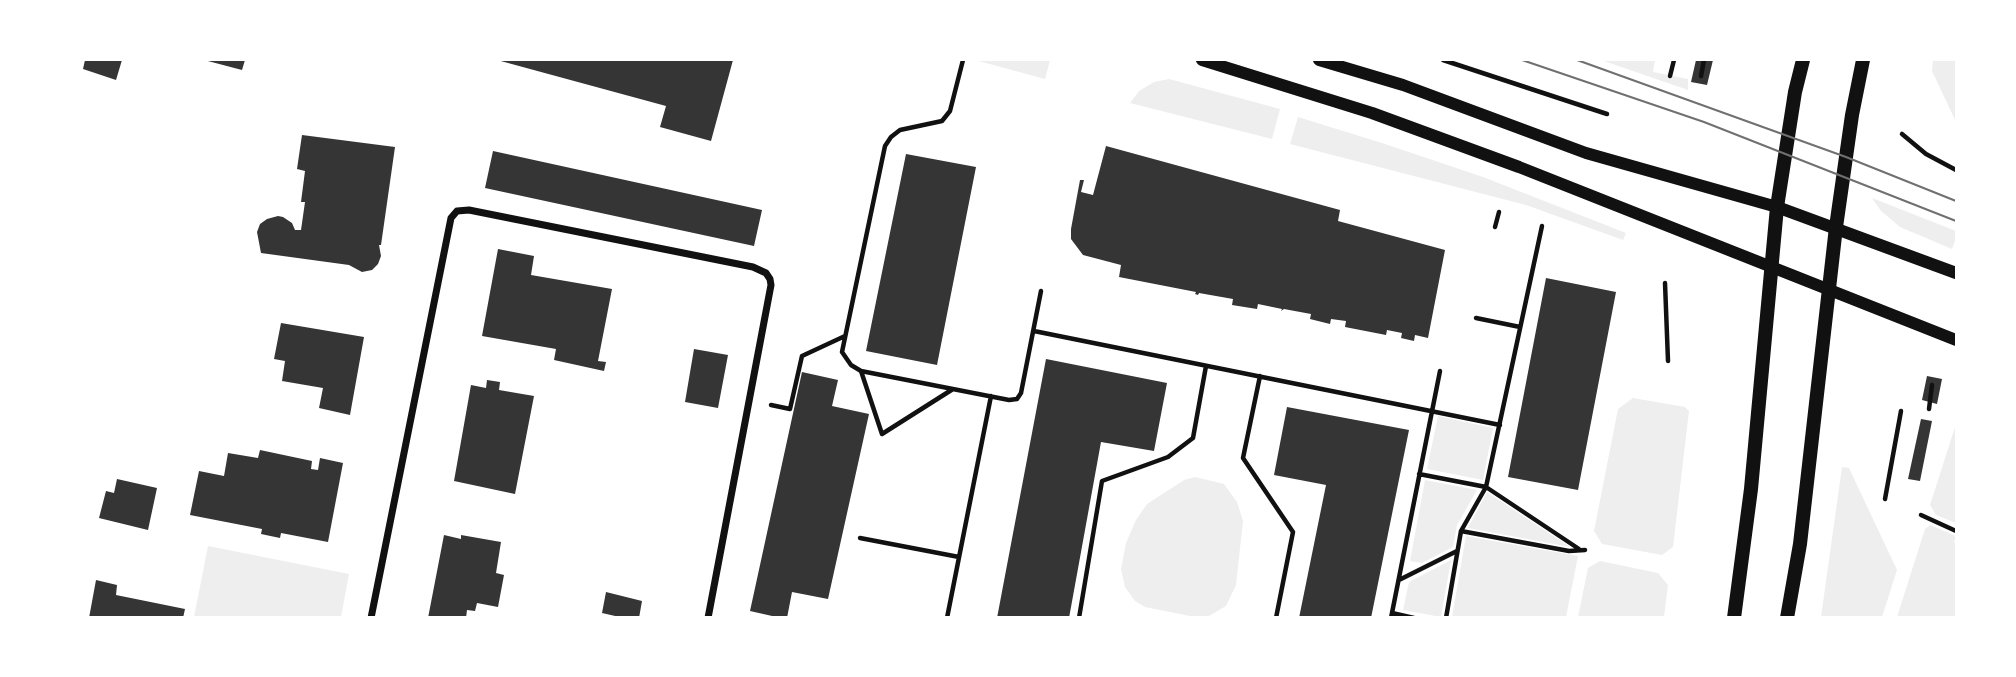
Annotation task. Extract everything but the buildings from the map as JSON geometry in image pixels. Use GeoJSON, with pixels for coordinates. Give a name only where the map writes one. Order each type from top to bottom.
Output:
{"type":"FeatureCollection","features":[{"type":"Feature","properties":{"kind":"main road"},"geometry":{"type":"LineString","coordinates":[[1734,618],[1751,489],[1777,206],[1789,125],[1803,60]]}},
{"type":"Feature","properties":{"kind":"main road"},"geometry":{"type":"LineString","coordinates":[[1787,618],[1800,544],[1836,227],[1863,60]]}},
{"type":"Feature","properties":{"kind":"street"},"geometry":{"type":"LineString","coordinates":[[1202,60],[1372,113],[1519,167],[1956,340]]}},
{"type":"Feature","properties":{"kind":"street"},"geometry":{"type":"LineString","coordinates":[[1319,60],[1403,85],[1586,153],[1777,206],[1956,272]]}},
{"type":"Feature","properties":{"kind":"street"},"geometry":{"type":"LineString","coordinates":[[372,618],[451,218],[457,211],[470,210],[753,267],[766,273],[771,285],[708,618]]}},
{"type":"Feature","properties":{"kind":"path"},"geometry":{"type":"LineString","coordinates":[[963,60],[950,111],[942,121],[900,130],[885,146],[842,352],[851,365],[861,371],[1009,400],[1017,399],[1021,393],[1041,291]]}},
{"type":"Feature","properties":{"kind":"path"},"geometry":{"type":"LineString","coordinates":[[1443,60],[1607,114]]}},
{"type":"Feature","properties":{"kind":"path"},"geometry":{"type":"LineString","coordinates":[[1670,76],[1674,60]]}},
{"type":"Feature","properties":{"kind":"path"},"geometry":{"type":"LineString","coordinates":[[1701,76],[1704,60]]}},
{"type":"Feature","properties":{"kind":"path"},"geometry":{"type":"LineString","coordinates":[[1902,134],[1926,154],[1956,170]]}},
{"type":"Feature","properties":{"kind":"path"},"geometry":{"type":"LineString","coordinates":[[1496,227],[1499,212]]}},
{"type":"Feature","properties":{"kind":"path"},"geometry":{"type":"LineString","coordinates":[[1446,618],[1461,531],[1486,487],[1542,226]]}},
{"type":"Feature","properties":{"kind":"path"},"geometry":{"type":"LineString","coordinates":[[1665,284],[1668,361]]}},
{"type":"Feature","properties":{"kind":"path"},"geometry":{"type":"LineString","coordinates":[[1476,318],[1520,327]]}},
{"type":"Feature","properties":{"kind":"path"},"geometry":{"type":"LineString","coordinates":[[1033,331],[1500,425]]}},
{"type":"Feature","properties":{"kind":"path"},"geometry":{"type":"LineString","coordinates":[[749,400],[790,409],[802,356],[846,336]]}},
{"type":"Feature","properties":{"kind":"path"},"geometry":{"type":"LineString","coordinates":[[1079,618],[1102,481],[1168,457],[1193,438],[1206,366]]}},
{"type":"Feature","properties":{"kind":"path"},"geometry":{"type":"LineString","coordinates":[[861,371],[882,434],[954,389]]}},
{"type":"Feature","properties":{"kind":"path"},"geometry":{"type":"LineString","coordinates":[[1414,618],[1392,615],[1440,371]]}},
{"type":"Feature","properties":{"kind":"path"},"geometry":{"type":"LineString","coordinates":[[1260,376],[1243,458],[1293,532],[1276,618]]}},
{"type":"Feature","properties":{"kind":"path"},"geometry":{"type":"LineString","coordinates":[[1929,409],[1933,385]]}},
{"type":"Feature","properties":{"kind":"path"},"geometry":{"type":"LineString","coordinates":[[947,618],[991,396]]}},
{"type":"Feature","properties":{"kind":"path"},"geometry":{"type":"LineString","coordinates":[[1885,499],[1900,411]]}},
{"type":"Feature","properties":{"kind":"path"},"geometry":{"type":"LineString","coordinates":[[1419,474],[1486,487],[1582,549],[1569,551],[1461,531]]}},
{"type":"Feature","properties":{"kind":"path"},"geometry":{"type":"LineString","coordinates":[[1921,515],[1956,531]]}},
{"type":"Feature","properties":{"kind":"path"},"geometry":{"type":"LineString","coordinates":[[860,538],[959,557]]}},
{"type":"Feature","properties":{"kind":"path"},"geometry":{"type":"LineString","coordinates":[[1398,580],[1458,551]]}},
{"type":"Feature","properties":{"kind":"shaded area"},"geometry":{"type":"Polygon","coordinates":[[[975,60],[1050,60],[1045,79],[975,60]]]}},
{"type":"Feature","properties":{"kind":"shaded area"},"geometry":{"type":"Polygon","coordinates":[[[1601,60],[1655,60],[1653,72],[1688,79],[1688,90],[1601,60]]]}},
{"type":"Feature","properties":{"kind":"shaded area"},"geometry":{"type":"Polygon","coordinates":[[[1933,60],[1956,60],[1956,122],[1932,71],[1933,60]]]}},
{"type":"Feature","properties":{"kind":"shaded area"},"geometry":{"type":"Polygon","coordinates":[[[1169,79],[1280,109],[1272,139],[1130,103],[1139,91],[1154,82],[1169,79]]]}},
{"type":"Feature","properties":{"kind":"shaded area"},"geometry":{"type":"Polygon","coordinates":[[[1298,117],[1483,177],[1626,233],[1623,240],[1526,205],[1290,144],[1298,117]]]}},
{"type":"Feature","properties":{"kind":"shaded area"},"geometry":{"type":"Polygon","coordinates":[[[1872,198],[1956,231],[1952,249],[1900,227],[1881,211],[1872,198]]]}},
{"type":"Feature","properties":{"kind":"shaded area"},"geometry":{"type":"Polygon","coordinates":[[[1633,398],[1685,407],[1689,411],[1673,547],[1662,555],[1602,544],[1594,531],[1618,409],[1633,398]]]}},
{"type":"Feature","properties":{"kind":"shaded area"},"geometry":{"type":"Polygon","coordinates":[[[1438,416],[1493,428],[1483,480],[1427,469],[1438,416]]]}},
{"type":"Feature","properties":{"kind":"shaded area"},"geometry":{"type":"Polygon","coordinates":[[[1956,424],[1956,523],[1936,515],[1930,505],[1956,424]]]}},
{"type":"Feature","properties":{"kind":"shaded area"},"geometry":{"type":"Polygon","coordinates":[[[1842,467],[1849,468],[1897,570],[1882,617],[1821,617],[1842,467]]]}},
{"type":"Feature","properties":{"kind":"shaded area"},"geometry":{"type":"Polygon","coordinates":[[[1195,477],[1224,484],[1237,502],[1243,521],[1236,585],[1226,606],[1209,616],[1195,617],[1145,607],[1135,601],[1125,587],[1121,569],[1126,543],[1147,504],[1184,480],[1195,477]]]}},
{"type":"Feature","properties":{"kind":"shaded area"},"geometry":{"type":"Polygon","coordinates":[[[1425,480],[1477,490],[1457,525],[1453,547],[1422,563],[1410,561],[1425,480]]]}},
{"type":"Feature","properties":{"kind":"shaded area"},"geometry":{"type":"Polygon","coordinates":[[[1487,492],[1570,547],[1468,528],[1487,492]]]}},
{"type":"Feature","properties":{"kind":"shaded area"},"geometry":{"type":"Polygon","coordinates":[[[1930,525],[1956,536],[1956,617],[1897,617],[1925,529],[1930,525]]]}},
{"type":"Feature","properties":{"kind":"shaded area"},"geometry":{"type":"Polygon","coordinates":[[[1466,536],[1578,556],[1566,617],[1452,617],[1466,536]]]}},
{"type":"Feature","properties":{"kind":"shaded area"},"geometry":{"type":"Polygon","coordinates":[[[208,546],[349,574],[341,617],[194,617],[208,546]]]}},
{"type":"Feature","properties":{"kind":"shaded area"},"geometry":{"type":"Polygon","coordinates":[[[1451,560],[1441,617],[1403,610],[1409,582],[1451,560]]]}},
{"type":"Feature","properties":{"kind":"shaded area"},"geometry":{"type":"Polygon","coordinates":[[[1600,561],[1658,573],[1668,585],[1664,617],[1578,617],[1588,568],[1600,561]]]}},
{"type":"Feature","properties":{"kind":"tram line"},"geometry":{"type":"LineString","coordinates":[[1522,60],[1704,122],[1956,221]]}},
{"type":"Feature","properties":{"kind":"tram line"},"geometry":{"type":"LineString","coordinates":[[1577,60],[1846,157],[1956,201]]}}]}
